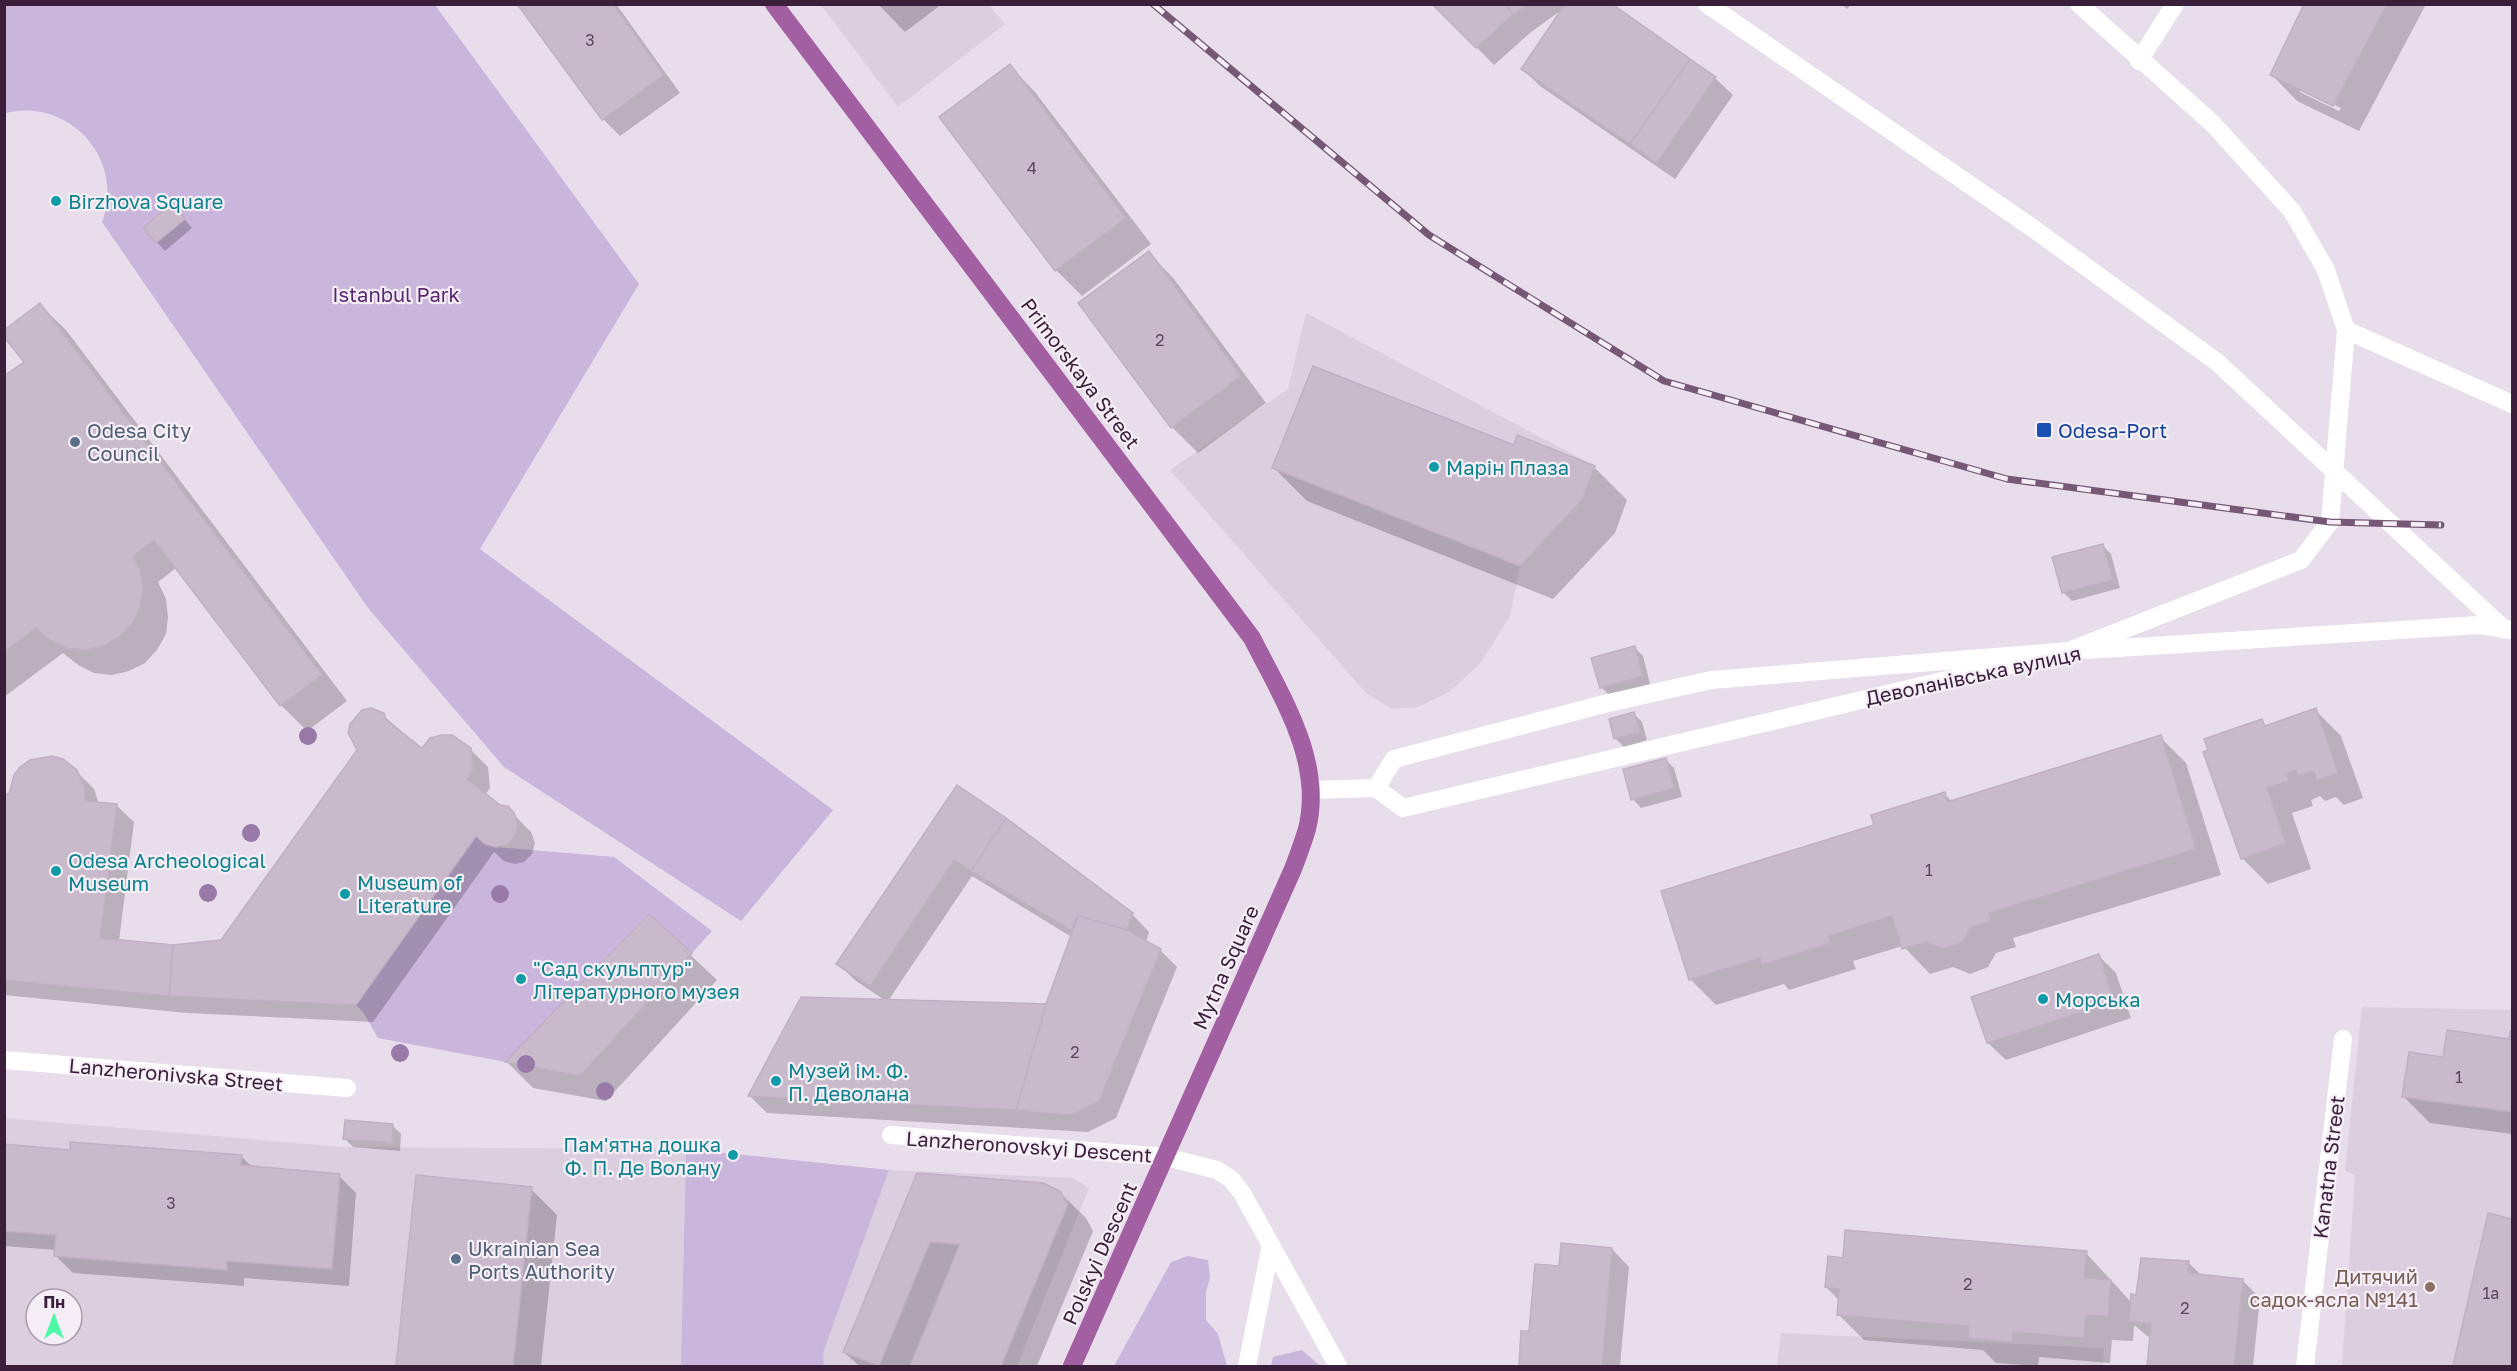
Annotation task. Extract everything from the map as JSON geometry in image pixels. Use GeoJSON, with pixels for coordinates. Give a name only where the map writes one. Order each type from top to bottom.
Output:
{"type":"FeatureCollection","features":[{"type":"Feature","properties":{"kind":"main road","name":"Primorskaya Street"},"geometry":{"type":"LineString","coordinates":[[774,4],[1252,638],[1305,749],[1310,790]]}},
{"type":"Feature","properties":{"kind":"main road","name":"Mytna Square"},"geometry":{"type":"LineString","coordinates":[[1166,1157],[1293,869],[1307,828],[1310,790]]}},
{"type":"Feature","properties":{"kind":"main road","name":"Polskyi Descent"},"geometry":{"type":"LineString","coordinates":[[1072,1366],[1166,1157]]}},
{"type":"Feature","properties":{"kind":"street"},"geometry":{"type":"LineString","coordinates":[[1707,4],[2034,229],[2217,362],[2512,637]]}},
{"type":"Feature","properties":{"kind":"street"},"geometry":{"type":"LineString","coordinates":[[1310,790],[1376,788],[1394,759],[1604,704],[1711,680],[2069,651],[2301,560],[2330,522],[2346,330],[2326,270],[2292,211],[2212,124],[2139,61],[2079,4]]}},
{"type":"Feature","properties":{"kind":"street"},"geometry":{"type":"LineString","coordinates":[[2139,61],[2175,4]]}},
{"type":"Feature","properties":{"kind":"street"},"geometry":{"type":"LineString","coordinates":[[2346,330],[2512,404]]}},
{"type":"Feature","properties":{"kind":"street","name":"Деволанівська вулиця"},"geometry":{"type":"LineString","coordinates":[[1376,788],[1402,808],[2069,651],[2479,625],[2512,630]]}},
{"type":"Feature","properties":{"kind":"street","name":"Kanatna Street"},"geometry":{"type":"LineString","coordinates":[[2305,1366],[2343,1039]]}},
{"type":"Feature","properties":{"kind":"street","name":"Lanzheronivska Street"},"geometry":{"type":"LineString","coordinates":[[4,1060],[347,1088]]}},
{"type":"Feature","properties":{"kind":"street","name":"Lanzheronovskyi Descent"},"geometry":{"type":"LineString","coordinates":[[891,1136],[1166,1157],[1200,1164],[1231,1179],[1242,1193],[1338,1366]]}},
{"type":"Feature","properties":{"kind":"street"},"geometry":{"type":"LineString","coordinates":[[1247,1366],[1271,1245]]}},
{"type":"Feature","properties":{"kind":"shaded area"},"geometry":{"type":"Polygon","coordinates":[[[821,5],[989,5],[1005,24],[898,107],[821,5]]]}},
{"type":"Feature","properties":{"kind":"shaded area"},"geometry":{"type":"Polygon","coordinates":[[[1306,313],[1595,466],[1582,500],[1520,566],[1510,616],[1480,664],[1449,692],[1418,707],[1392,709],[1366,693],[1170,470],[1288,389],[1306,313]]]}},
{"type":"Feature","properties":{"kind":"shaded area"},"geometry":{"type":"Polygon","coordinates":[[[2362,1007],[2512,1010],[2512,1366],[2342,1366],[2355,1175],[2345,1171],[2362,1007]]]}},
{"type":"Feature","properties":{"kind":"shaded area"},"geometry":{"type":"Polygon","coordinates":[[[4,1118],[342,1147],[686,1149],[681,1366],[5,1366],[4,1118]]]}},
{"type":"Feature","properties":{"kind":"shaded area"},"geometry":{"type":"Polygon","coordinates":[[[889,1170],[1073,1178],[1089,1188],[1017,1366],[824,1366],[823,1353],[889,1170]]]}},
{"type":"Feature","properties":{"kind":"shaded area"},"geometry":{"type":"Polygon","coordinates":[[[1781,1333],[2104,1348],[2103,1366],[1777,1366],[1781,1333]]]}},
{"type":"Feature","properties":{"kind":"green space","name":"Istanbul Park"},"geometry":{"type":"Polygon","coordinates":[[[4,5],[435,5],[639,284],[480,549],[833,810],[741,921],[504,767],[368,608],[102,222],[107,199],[106,176],[99,156],[86,138],[70,124],[51,114],[29,111],[5,113],[4,5]]]}},
{"type":"Feature","properties":{"kind":"green space","name":"\"Сад скульптур\" Літературного музея"},"geometry":{"type":"Polygon","coordinates":[[[476,836],[485,844],[496,847],[614,857],[712,931],[580,1076],[378,1038],[363,1012],[356,1005],[476,836]]]}},
{"type":"Feature","properties":{"kind":"green space"},"geometry":{"type":"Polygon","coordinates":[[[686,1149],[889,1170],[823,1353],[824,1366],[681,1366],[686,1149]]]}},
{"type":"Feature","properties":{"kind":"green space"},"geometry":{"type":"Polygon","coordinates":[[[1188,1256],[1208,1260],[1210,1277],[1206,1293],[1206,1320],[1218,1334],[1227,1366],[1114,1366],[1171,1262],[1188,1256]]]}},
{"type":"Feature","properties":{"kind":"green space"},"geometry":{"type":"Polygon","coordinates":[[[1302,1350],[1320,1366],[1271,1366],[1273,1357],[1302,1350]]]}},
{"type":"Feature","properties":{"kind":"building"},"geometry":{"type":"Polygon","coordinates":[[[517,4],[613,4],[664,75],[602,120],[517,4]]]}},
{"type":"Feature","properties":{"kind":"building"},"geometry":{"type":"Polygon","coordinates":[[[1432,4],[1505,4],[1513,15],[1476,48],[1432,4]]]}},
{"type":"Feature","properties":{"kind":"building"},"geometry":{"type":"Polygon","coordinates":[[[1505,4],[1528,4],[1513,15],[1505,4]]]}},
{"type":"Feature","properties":{"kind":"building"},"geometry":{"type":"Polygon","coordinates":[[[1565,4],[1612,4],[1690,59],[1630,144],[1521,69],[1565,4]]]}},
{"type":"Feature","properties":{"kind":"building"},"geometry":{"type":"Polygon","coordinates":[[[2304,4],[2387,4],[2333,106],[2270,75],[2304,4]]]}},
{"type":"Feature","properties":{"kind":"building"},"geometry":{"type":"Polygon","coordinates":[[[1690,59],[1716,77],[1657,163],[1630,144],[1690,59]]]}},
{"type":"Feature","properties":{"kind":"building"},"geometry":{"type":"Polygon","coordinates":[[[1010,64],[1126,218],[1055,271],[939,117],[1010,64]]]}},
{"type":"Feature","properties":{"kind":"building"},"geometry":{"type":"Polygon","coordinates":[[[172,203],[185,219],[156,243],[143,228],[172,203]]]}},
{"type":"Feature","properties":{"kind":"building"},"geometry":{"type":"Polygon","coordinates":[[[1149,251],[1241,376],[1171,428],[1078,303],[1149,251]]]}},
{"type":"Feature","properties":{"kind":"building","name":"Odesa City Council"},"geometry":{"type":"Polygon","coordinates":[[[40,303],[322,675],[280,706],[154,540],[133,556],[141,572],[143,590],[140,608],[132,624],[119,637],[103,646],[85,650],[67,648],[50,640],[36,628],[4,652],[4,376],[24,362],[4,337],[4,330],[40,303]]]}},
{"type":"Feature","properties":{"kind":"building","name":"Марін Плаза"},"geometry":{"type":"Polygon","coordinates":[[[1313,366],[1514,445],[1517,435],[1595,466],[1582,500],[1520,566],[1272,468],[1313,366]]]}},
{"type":"Feature","properties":{"kind":"building"},"geometry":{"type":"Polygon","coordinates":[[[2103,544],[2113,580],[2062,593],[2052,557],[2103,544]]]}},
{"type":"Feature","properties":{"kind":"building"},"geometry":{"type":"Polygon","coordinates":[[[1635,646],[1643,676],[1600,688],[1591,658],[1635,646]]]}},
{"type":"Feature","properties":{"kind":"building","name":"Museum of Literature"},"geometry":{"type":"Polygon","coordinates":[[[371,708],[384,713],[386,720],[422,748],[430,738],[452,735],[471,748],[473,770],[467,779],[500,805],[508,806],[514,813],[518,825],[515,836],[507,845],[496,847],[485,844],[476,836],[356,1005],[169,996],[173,945],[221,940],[357,750],[348,733],[350,724],[362,710],[371,708]]]}},
{"type":"Feature","properties":{"kind":"building"},"geometry":{"type":"Polygon","coordinates":[[[2316,708],[2338,773],[2317,780],[2314,771],[2298,776],[2296,770],[2286,774],[2289,781],[2267,788],[2286,843],[2241,859],[2203,752],[2208,750],[2204,739],[2262,719],[2265,726],[2316,708]]]}},
{"type":"Feature","properties":{"kind":"building"},"geometry":{"type":"Polygon","coordinates":[[[1634,712],[1640,732],[1614,739],[1609,719],[1634,712]]]}},
{"type":"Feature","properties":{"kind":"building"},"geometry":{"type":"Polygon","coordinates":[[[2161,735],[2196,849],[1989,913],[1991,921],[1970,928],[1963,942],[1943,949],[1926,942],[1902,949],[1892,916],[1828,936],[1831,943],[1762,965],[1760,958],[1689,980],[1661,891],[1874,825],[1871,815],[1945,792],[1947,802],[2161,735]]]}},
{"type":"Feature","properties":{"kind":"building","name":"Odesa Archeological Museum"},"geometry":{"type":"Polygon","coordinates":[[[52,756],[63,759],[77,770],[85,789],[85,801],[117,804],[100,938],[173,945],[169,996],[4,980],[4,794],[9,794],[14,775],[20,767],[30,760],[52,756]]]}},
{"type":"Feature","properties":{"kind":"building"},"geometry":{"type":"Polygon","coordinates":[[[1666,758],[1674,788],[1631,800],[1623,769],[1666,758]]]}},
{"type":"Feature","properties":{"kind":"building"},"geometry":{"type":"Polygon","coordinates":[[[957,785],[1006,818],[971,871],[954,860],[870,986],[836,964],[957,785]]]}},
{"type":"Feature","properties":{"kind":"building"},"geometry":{"type":"Polygon","coordinates":[[[1006,818],[1133,913],[1127,930],[1078,916],[1071,930],[971,871],[1006,818]]]}},
{"type":"Feature","properties":{"kind":"building"},"geometry":{"type":"Polygon","coordinates":[[[649,914],[692,953],[580,1076],[505,1062],[649,914]]]}},
{"type":"Feature","properties":{"kind":"building"},"geometry":{"type":"Polygon","coordinates":[[[1078,916],[1127,930],[1161,949],[1099,1101],[1070,1115],[1016,1110],[1046,1004],[1078,916]]]}},
{"type":"Feature","properties":{"kind":"building","name":"Морська"},"geometry":{"type":"Polygon","coordinates":[[[2099,954],[2114,1001],[1987,1043],[1971,997],[2099,954]]]}},
{"type":"Feature","properties":{"kind":"building"},"geometry":{"type":"Polygon","coordinates":[[[801,997],[1046,1004],[1016,1110],[748,1096],[801,997]]]}},
{"type":"Feature","properties":{"kind":"building"},"geometry":{"type":"Polygon","coordinates":[[[2447,1030],[2509,1039],[2510,1031],[2512,1031],[2512,1112],[2402,1097],[2409,1052],[2443,1057],[2447,1030]]]}},
{"type":"Feature","properties":{"kind":"building"},"geometry":{"type":"Polygon","coordinates":[[[345,1120],[393,1124],[392,1143],[343,1139],[345,1120]]]}},
{"type":"Feature","properties":{"kind":"building"},"geometry":{"type":"Polygon","coordinates":[[[70,1142],[242,1155],[241,1165],[340,1174],[332,1269],[227,1261],[227,1270],[54,1256],[56,1235],[4,1231],[4,1144],[70,1150],[70,1142]]]}},
{"type":"Feature","properties":{"kind":"building"},"geometry":{"type":"Polygon","coordinates":[[[917,1173],[1043,1183],[1060,1191],[1068,1204],[1001,1366],[910,1366],[960,1244],[930,1242],[879,1366],[843,1352],[917,1173]]]}},
{"type":"Feature","properties":{"kind":"building"},"geometry":{"type":"Polygon","coordinates":[[[416,1175],[532,1187],[513,1366],[396,1366],[416,1175]]]}},
{"type":"Feature","properties":{"kind":"building"},"geometry":{"type":"Polygon","coordinates":[[[2488,1213],[2512,1219],[2512,1366],[2453,1366],[2488,1213]]]}},
{"type":"Feature","properties":{"kind":"building"},"geometry":{"type":"Polygon","coordinates":[[[1845,1230],[2087,1251],[2084,1278],[2111,1280],[2108,1316],[2086,1315],[2084,1338],[2013,1332],[2012,1342],[1968,1338],[1969,1326],[1837,1315],[1839,1289],[1825,1287],[1828,1256],[1843,1258],[1845,1230]]]}},
{"type":"Feature","properties":{"kind":"building"},"geometry":{"type":"Polygon","coordinates":[[[1561,1243],[1612,1248],[1602,1366],[1519,1366],[1521,1331],[1529,1331],[1535,1264],[1559,1266],[1561,1243]]]}},
{"type":"Feature","properties":{"kind":"building"},"geometry":{"type":"Polygon","coordinates":[[[2141,1258],[2189,1261],[2188,1273],[2243,1279],[2234,1366],[2147,1366],[2151,1324],[2129,1321],[2131,1294],[2136,1295],[2141,1258]]]}},
{"type":"Feature","properties":{"kind":"railway"},"geometry":{"type":"LineString","coordinates":[[1153,4],[1429,235],[1664,381],[2007,479],[2330,522],[2441,525]]}},
{"type":"Feature","properties":{"kind":"place","name":"Birzhova Square"},"geometry":{"type":"Point","coordinates":[56,201]}},
{"type":"Feature","properties":{"kind":"place","name":"Odesa-Port"},"geometry":{"type":"Point","coordinates":[2044,430]}},
{"type":"Feature","properties":{"kind":"place","name":"Odesa City Council"},"geometry":{"type":"Point","coordinates":[75,442]}},
{"type":"Feature","properties":{"kind":"place","name":"Марін Плаза"},"geometry":{"type":"Point","coordinates":[1434,467]}},
{"type":"Feature","properties":{"kind":"place","name":"Odesa Archeological Museum"},"geometry":{"type":"Point","coordinates":[56,871]}},
{"type":"Feature","properties":{"kind":"place","name":"Museum of Literature"},"geometry":{"type":"Point","coordinates":[345,894]}},
{"type":"Feature","properties":{"kind":"place","name":"\"Сад скульптур\" Літературного музея"},"geometry":{"type":"Point","coordinates":[521,979]}},
{"type":"Feature","properties":{"kind":"place","name":"Морська"},"geometry":{"type":"Point","coordinates":[2043,999]}},
{"type":"Feature","properties":{"kind":"place","name":"Музей ім. Ф. П. Деволана"},"geometry":{"type":"Point","coordinates":[776,1081]}},
{"type":"Feature","properties":{"kind":"place","name":"Пам'ятна дошка Ф. П. Де Волану"},"geometry":{"type":"Point","coordinates":[733,1155]}},
{"type":"Feature","properties":{"kind":"place","name":"Ukrainian Sea Ports Authority"},"geometry":{"type":"Point","coordinates":[456,1259]}},
{"type":"Feature","properties":{"kind":"place","name":"Дитячий садок-ясла №141"},"geometry":{"type":"Point","coordinates":[2430,1287]}}]}
